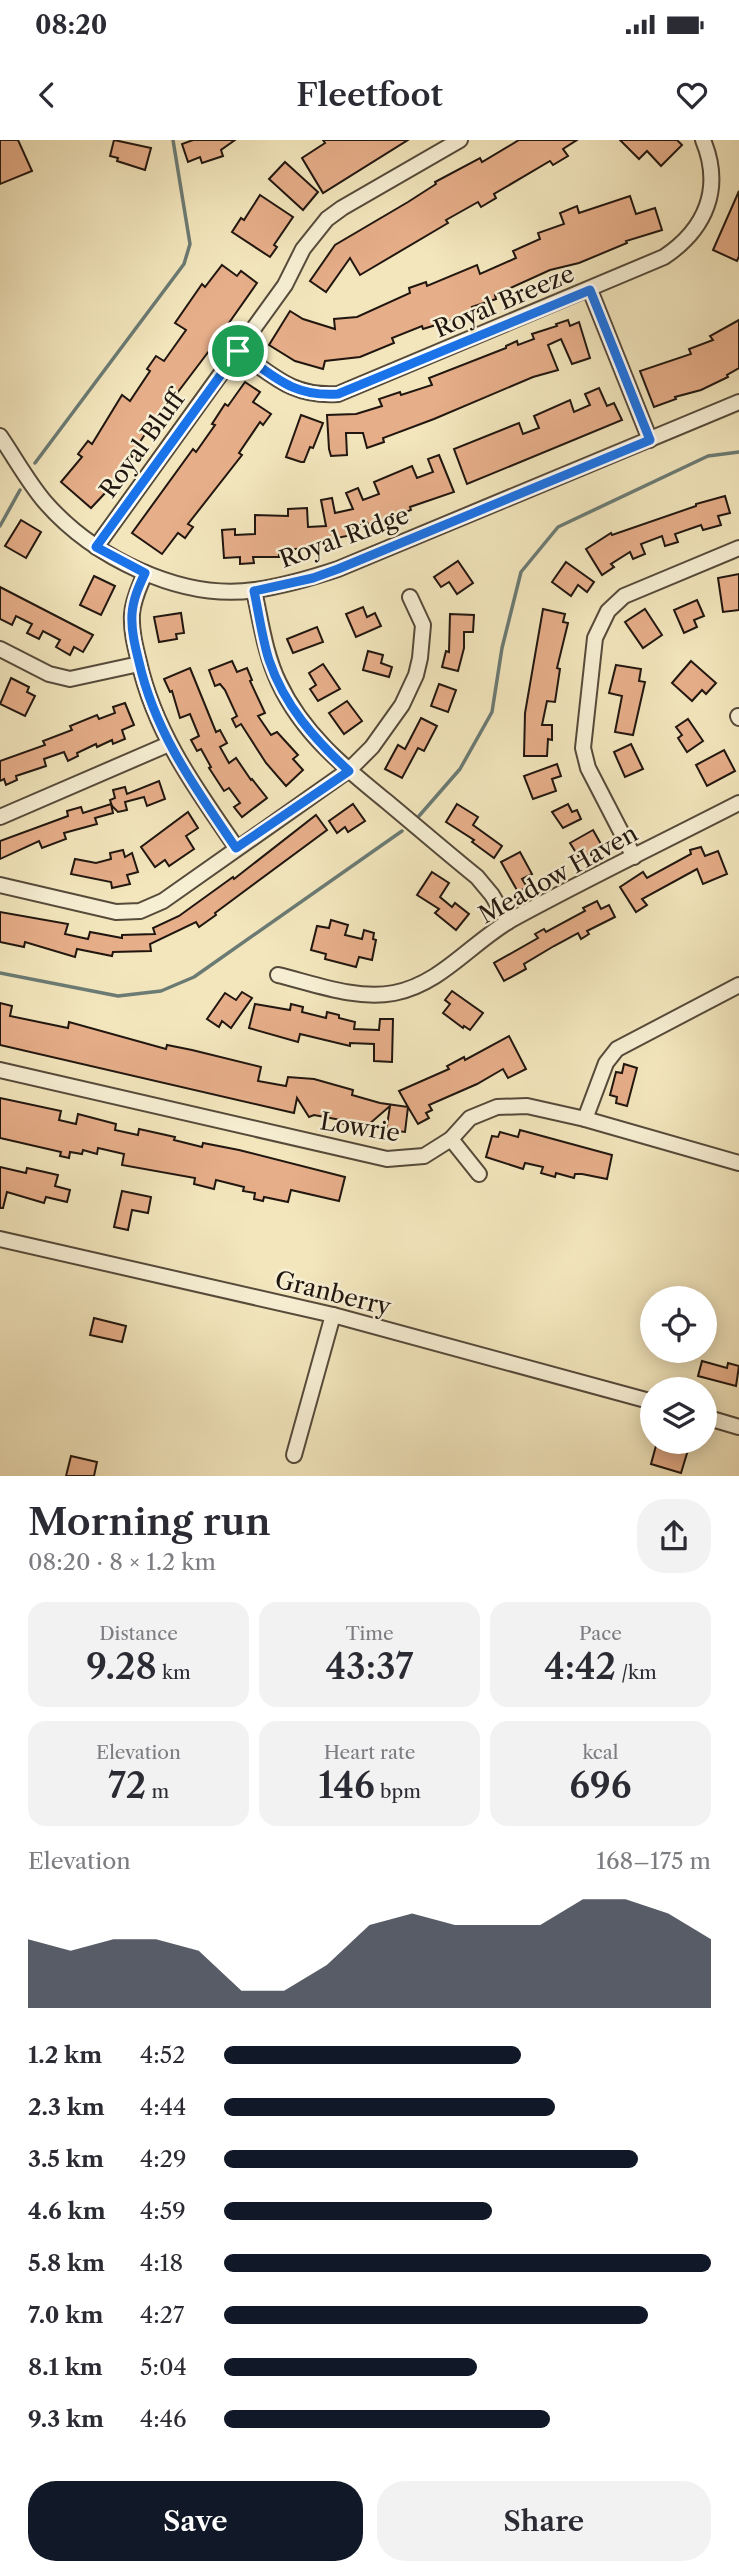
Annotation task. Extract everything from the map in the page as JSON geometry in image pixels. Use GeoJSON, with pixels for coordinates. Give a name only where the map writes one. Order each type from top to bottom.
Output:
{"type":"FeatureCollection","features":[{"type":"Feature","properties":{"kind":"street","name":"Royal Bluff"},"geometry":{"type":"LineString","coordinates":[[96,547],[285,285],[310,238],[327,219],[342,208],[460,140]]}},
{"type":"Feature","properties":{"kind":"street","name":"Royal Breeze"},"geometry":{"type":"LineString","coordinates":[[238,351],[293,389],[320,395],[338,394],[664,257],[693,234],[703,218],[709,200],[712,172],[703,140]]}},
{"type":"Feature","properties":{"kind":"street"},"geometry":{"type":"LineString","coordinates":[[590,290],[650,440]]}},
{"type":"Feature","properties":{"kind":"street","name":"Royal Ridge"},"geometry":{"type":"LineString","coordinates":[[0,436],[46,503],[96,547],[145,573],[196,588],[254,591],[313,578],[338,569],[739,401]]}},
{"type":"Feature","properties":{"kind":"street"},"geometry":{"type":"LineString","coordinates":[[634,857],[587,768],[583,748],[595,638],[608,611],[624,596],[739,548]]}},
{"type":"Feature","properties":{"kind":"street"},"geometry":{"type":"LineString","coordinates":[[145,573],[135,598],[132,615],[132,634],[145,687],[180,765],[236,848]]}},
{"type":"Feature","properties":{"kind":"street"},"geometry":{"type":"LineString","coordinates":[[254,591],[269,660],[280,685],[308,730],[325,750],[349,771],[477,877],[492,895],[508,922]]}},
{"type":"Feature","properties":{"kind":"street"},"geometry":{"type":"LineString","coordinates":[[0,886],[103,911],[139,911],[163,901],[349,771],[388,727],[416,675],[423,625],[410,597]]}},
{"type":"Feature","properties":{"kind":"street"},"geometry":{"type":"LineString","coordinates":[[0,649],[49,674],[70,679],[139,664]]}},
{"type":"Feature","properties":{"kind":"street"},"geometry":{"type":"LineString","coordinates":[[0,817],[169,744]]}},
{"type":"Feature","properties":{"kind":"street","name":"Meadow Haven"},"geometry":{"type":"LineString","coordinates":[[278,975],[356,994],[380,995],[404,990],[437,975],[508,922],[739,803]]}},
{"type":"Feature","properties":{"kind":"street"},"geometry":{"type":"LineString","coordinates":[[586,1119],[606,1063],[617,1049],[739,985]]}},
{"type":"Feature","properties":{"kind":"street","name":"Lowrie"},"geometry":{"type":"LineString","coordinates":[[0,1070],[387,1159],[425,1156],[451,1139],[470,1118],[497,1107],[527,1105],[739,1163]]}},
{"type":"Feature","properties":{"kind":"street"},"geometry":{"type":"LineString","coordinates":[[451,1139],[479,1174]]}},
{"type":"Feature","properties":{"kind":"street","name":"Granberry"},"geometry":{"type":"LineString","coordinates":[[0,1239],[333,1315],[640,1398]]}},
{"type":"Feature","properties":{"kind":"street"},"geometry":{"type":"LineString","coordinates":[[294,1455],[333,1315]]}},
{"type":"Feature","properties":{"kind":"street"},"geometry":{"type":"LineString","coordinates":[[717,1421],[739,1427]]}},
{"type":"Feature","properties":{"kind":"building"},"geometry":{"type":"Polygon","coordinates":[[[0,140],[18,140],[32,171],[0,184],[0,140]]]}},
{"type":"Feature","properties":{"kind":"building"},"geometry":{"type":"Polygon","coordinates":[[[114,140],[151,148],[145,170],[110,156],[114,140]]]}},
{"type":"Feature","properties":{"kind":"building"},"geometry":{"type":"Polygon","coordinates":[[[193,140],[235,140],[221,150],[223,156],[202,163],[200,157],[188,162],[182,144],[193,140]]]}},
{"type":"Feature","properties":{"kind":"building"},"geometry":{"type":"Polygon","coordinates":[[[323,140],[408,140],[323,193],[302,158],[325,143],[323,140]]]}},
{"type":"Feature","properties":{"kind":"building"},"geometry":{"type":"Polygon","coordinates":[[[519,140],[577,140],[563,149],[568,156],[553,165],[550,161],[494,194],[496,198],[481,207],[478,202],[446,220],[448,223],[360,275],[350,258],[326,292],[310,281],[335,245],[408,202],[436,184],[435,182],[480,158],[482,162],[519,140]]]}},
{"type":"Feature","properties":{"kind":"building"},"geometry":{"type":"Polygon","coordinates":[[[620,140],[677,140],[682,145],[661,166],[647,151],[639,159],[620,140]]]}},
{"type":"Feature","properties":{"kind":"building"},"geometry":{"type":"Polygon","coordinates":[[[285,162],[318,192],[303,210],[269,179],[285,162]]]}},
{"type":"Feature","properties":{"kind":"building"},"geometry":{"type":"Polygon","coordinates":[[[739,191],[739,256],[737,261],[713,250],[739,191]]]}},
{"type":"Feature","properties":{"kind":"building"},"geometry":{"type":"Polygon","coordinates":[[[260,195],[293,217],[274,245],[277,247],[270,257],[232,232],[241,218],[244,220],[260,195]]]}},
{"type":"Feature","properties":{"kind":"building"},"geometry":{"type":"Polygon","coordinates":[[[630,196],[636,214],[655,208],[662,230],[626,241],[627,243],[579,263],[550,270],[495,295],[496,299],[472,307],[473,311],[452,320],[423,329],[422,326],[392,338],[394,343],[360,357],[325,361],[323,369],[295,361],[269,345],[290,311],[303,319],[335,329],[334,319],[357,317],[410,293],[409,288],[426,282],[427,286],[477,265],[480,274],[516,258],[513,251],[540,239],[538,233],[564,224],[560,213],[577,206],[579,213],[630,196]]]}},
{"type":"Feature","properties":{"kind":"building"},"geometry":{"type":"Polygon","coordinates":[[[222,265],[237,276],[241,271],[257,283],[212,347],[162,413],[160,412],[107,491],[91,508],[61,482],[82,457],[78,454],[88,441],[92,444],[122,395],[130,401],[150,371],[147,369],[156,356],[164,361],[186,330],[175,323],[202,284],[205,287],[222,265]]]}},
{"type":"Feature","properties":{"kind":"building"},"geometry":{"type":"Polygon","coordinates":[[[568,320],[570,326],[579,322],[590,358],[572,364],[561,339],[548,345],[558,370],[533,377],[383,438],[384,442],[367,448],[363,433],[346,433],[347,455],[331,456],[327,415],[356,414],[382,406],[379,399],[432,385],[429,378],[506,348],[517,341],[518,345],[534,339],[532,334],[568,320]]]}},
{"type":"Feature","properties":{"kind":"building"},"geometry":{"type":"Polygon","coordinates":[[[739,320],[739,368],[727,375],[728,377],[701,390],[675,397],[676,399],[654,407],[640,371],[691,354],[689,349],[713,340],[710,336],[739,320]]]}},
{"type":"Feature","properties":{"kind":"building"},"geometry":{"type":"Polygon","coordinates":[[[245,382],[260,392],[253,402],[271,414],[263,425],[260,422],[239,453],[242,455],[188,524],[193,527],[185,538],[178,533],[162,554],[132,533],[193,449],[196,452],[215,425],[212,424],[225,404],[228,406],[245,382]]]}},
{"type":"Feature","properties":{"kind":"building"},"geometry":{"type":"Polygon","coordinates":[[[599,388],[607,406],[614,403],[622,420],[467,484],[454,449],[519,423],[523,434],[539,428],[534,416],[570,400],[574,412],[590,405],[585,394],[599,388]]]}},
{"type":"Feature","properties":{"kind":"building"},"geometry":{"type":"Polygon","coordinates":[[[301,415],[323,423],[304,462],[286,457],[301,415]]]}},
{"type":"Feature","properties":{"kind":"building"},"geometry":{"type":"Polygon","coordinates":[[[439,455],[454,492],[410,507],[411,510],[369,526],[367,522],[351,529],[352,535],[311,543],[311,548],[279,550],[279,557],[253,557],[254,563],[240,564],[240,557],[224,558],[222,530],[235,529],[235,535],[255,534],[255,515],[288,516],[288,509],[307,508],[308,527],[326,526],[321,500],[332,498],[335,513],[353,509],[346,493],[358,488],[363,500],[379,494],[374,482],[412,466],[417,478],[433,472],[428,459],[439,455]]]}},
{"type":"Feature","properties":{"kind":"building"},"geometry":{"type":"Polygon","coordinates":[[[725,496],[730,513],[718,516],[721,525],[703,530],[701,525],[675,534],[678,542],[665,546],[662,536],[641,544],[645,554],[633,559],[630,552],[611,564],[614,567],[602,575],[586,549],[611,533],[612,535],[725,496]]]}},
{"type":"Feature","properties":{"kind":"building"},"geometry":{"type":"Polygon","coordinates":[[[21,520],[41,532],[26,558],[5,546],[21,520]]]}},
{"type":"Feature","properties":{"kind":"building"},"geometry":{"type":"Polygon","coordinates":[[[458,561],[473,583],[457,594],[449,582],[441,587],[434,577],[458,561]]]}},
{"type":"Feature","properties":{"kind":"building"},"geometry":{"type":"Polygon","coordinates":[[[566,562],[594,582],[587,592],[578,585],[571,596],[552,582],[566,562]]]}},
{"type":"Feature","properties":{"kind":"building"},"geometry":{"type":"Polygon","coordinates":[[[739,574],[739,610],[723,612],[718,578],[739,574]]]}},
{"type":"Feature","properties":{"kind":"building"},"geometry":{"type":"Polygon","coordinates":[[[94,576],[115,586],[101,615],[80,605],[94,576]]]}},
{"type":"Feature","properties":{"kind":"building"},"geometry":{"type":"Polygon","coordinates":[[[0,587],[93,635],[83,652],[74,647],[70,655],[56,647],[60,640],[43,631],[39,639],[27,633],[32,624],[16,616],[12,625],[0,619],[0,587]]]}},
{"type":"Feature","properties":{"kind":"building"},"geometry":{"type":"Polygon","coordinates":[[[697,600],[704,616],[694,620],[697,627],[684,633],[674,610],[697,600]]]}},
{"type":"Feature","properties":{"kind":"building"},"geometry":{"type":"Polygon","coordinates":[[[363,607],[367,617],[375,613],[381,626],[356,637],[346,614],[363,607]]]}},
{"type":"Feature","properties":{"kind":"building"},"geometry":{"type":"Polygon","coordinates":[[[543,609],[565,614],[563,622],[568,623],[557,668],[560,669],[555,702],[547,701],[542,725],[552,725],[552,740],[548,739],[547,756],[524,756],[525,713],[543,609]]]}},
{"type":"Feature","properties":{"kind":"building"},"geometry":{"type":"Polygon","coordinates":[[[645,609],[662,635],[643,648],[625,622],[645,609]]]}},
{"type":"Feature","properties":{"kind":"building"},"geometry":{"type":"Polygon","coordinates":[[[181,613],[184,633],[176,634],[177,639],[159,642],[154,617],[181,613]]]}},
{"type":"Feature","properties":{"kind":"building"},"geometry":{"type":"Polygon","coordinates":[[[450,614],[474,615],[473,632],[464,632],[464,648],[458,671],[442,667],[446,651],[449,652],[450,614]]]}},
{"type":"Feature","properties":{"kind":"building"},"geometry":{"type":"Polygon","coordinates":[[[317,627],[323,642],[293,653],[287,639],[317,627]]]}},
{"type":"Feature","properties":{"kind":"building"},"geometry":{"type":"Polygon","coordinates":[[[368,651],[383,655],[381,663],[392,667],[389,677],[363,670],[368,651]]]}},
{"type":"Feature","properties":{"kind":"building"},"geometry":{"type":"Polygon","coordinates":[[[232,661],[237,672],[247,668],[265,713],[258,716],[271,735],[277,732],[298,755],[293,759],[303,770],[286,786],[266,763],[241,724],[236,727],[232,719],[237,716],[225,690],[220,684],[215,686],[209,670],[232,661]]]}},
{"type":"Feature","properties":{"kind":"building"},"geometry":{"type":"Polygon","coordinates":[[[691,661],[716,683],[706,694],[702,690],[692,701],[672,683],[691,661]]]}},
{"type":"Feature","properties":{"kind":"building"},"geometry":{"type":"Polygon","coordinates":[[[323,664],[340,689],[318,701],[310,689],[316,685],[309,673],[323,664]]]}},
{"type":"Feature","properties":{"kind":"building"},"geometry":{"type":"Polygon","coordinates":[[[616,665],[641,669],[639,681],[645,682],[633,735],[615,732],[622,696],[609,693],[616,665]]]}},
{"type":"Feature","properties":{"kind":"building"},"geometry":{"type":"Polygon","coordinates":[[[190,668],[216,732],[220,730],[227,743],[220,747],[229,763],[236,758],[267,798],[242,817],[234,807],[240,803],[229,788],[224,791],[209,768],[211,767],[201,749],[197,751],[191,740],[199,736],[190,714],[180,718],[172,691],[170,692],[164,679],[190,668]]]}},
{"type":"Feature","properties":{"kind":"building"},"geometry":{"type":"Polygon","coordinates":[[[11,678],[29,687],[27,692],[35,696],[25,716],[0,704],[11,678]]]}},
{"type":"Feature","properties":{"kind":"building"},"geometry":{"type":"Polygon","coordinates":[[[439,684],[456,690],[448,712],[431,706],[439,684]]]}},
{"type":"Feature","properties":{"kind":"building"},"geometry":{"type":"Polygon","coordinates":[[[347,701],[362,721],[344,734],[329,713],[347,701]]]}},
{"type":"Feature","properties":{"kind":"building"},"geometry":{"type":"Polygon","coordinates":[[[125,703],[134,725],[122,730],[125,739],[113,744],[112,740],[97,747],[96,744],[77,753],[78,756],[68,761],[64,752],[44,759],[46,766],[16,776],[17,780],[6,785],[4,779],[0,781],[0,761],[45,745],[43,741],[72,730],[70,726],[97,715],[99,719],[115,713],[113,707],[125,703]]]}},
{"type":"Feature","properties":{"kind":"building"},"geometry":{"type":"Polygon","coordinates":[[[421,718],[437,726],[424,751],[418,748],[402,778],[385,769],[398,745],[405,749],[421,718]]]}},
{"type":"Feature","properties":{"kind":"building"},"geometry":{"type":"Polygon","coordinates":[[[688,719],[703,741],[687,752],[678,738],[682,735],[676,727],[688,719]]]}},
{"type":"Feature","properties":{"kind":"building"},"geometry":{"type":"Polygon","coordinates":[[[631,744],[643,769],[625,777],[614,752],[631,744]]]}},
{"type":"Feature","properties":{"kind":"building"},"geometry":{"type":"Polygon","coordinates":[[[724,750],[735,771],[707,786],[696,765],[724,750]]]}},
{"type":"Feature","properties":{"kind":"building"},"geometry":{"type":"Polygon","coordinates":[[[557,764],[561,776],[552,779],[556,791],[533,799],[524,776],[557,764]]]}},
{"type":"Feature","properties":{"kind":"building"},"geometry":{"type":"Polygon","coordinates":[[[159,781],[165,799],[147,806],[144,797],[125,802],[127,810],[118,812],[112,806],[110,800],[115,798],[113,790],[125,787],[127,794],[159,781]]]}},
{"type":"Feature","properties":{"kind":"building"},"geometry":{"type":"Polygon","coordinates":[[[111,804],[113,813],[95,818],[97,824],[64,833],[66,839],[42,848],[39,841],[0,859],[0,841],[68,816],[67,811],[81,807],[83,813],[111,804]]]}},
{"type":"Feature","properties":{"kind":"building"},"geometry":{"type":"Polygon","coordinates":[[[353,804],[365,821],[348,832],[345,827],[337,833],[329,821],[353,804]]]}},
{"type":"Feature","properties":{"kind":"building"},"geometry":{"type":"Polygon","coordinates":[[[457,804],[478,817],[473,825],[502,846],[494,858],[472,842],[474,840],[446,822],[457,804]]]}},
{"type":"Feature","properties":{"kind":"building"},"geometry":{"type":"Polygon","coordinates":[[[568,804],[572,812],[577,810],[581,819],[563,828],[552,812],[568,804]]]}},
{"type":"Feature","properties":{"kind":"building"},"geometry":{"type":"Polygon","coordinates":[[[188,812],[198,828],[186,836],[194,849],[169,866],[165,860],[155,867],[141,847],[188,812]]]}},
{"type":"Feature","properties":{"kind":"building"},"geometry":{"type":"Polygon","coordinates":[[[316,815],[327,830],[199,927],[196,922],[150,944],[151,951],[113,952],[112,956],[77,949],[75,957],[25,942],[24,947],[0,942],[0,912],[68,924],[65,934],[88,939],[90,932],[122,938],[122,935],[155,934],[153,928],[179,916],[233,877],[234,879],[316,815]]]}},
{"type":"Feature","properties":{"kind":"building"},"geometry":{"type":"Polygon","coordinates":[[[593,830],[602,846],[580,859],[570,843],[593,830]]]}},
{"type":"Feature","properties":{"kind":"building"},"geometry":{"type":"Polygon","coordinates":[[[701,847],[705,856],[718,851],[727,874],[703,884],[697,869],[642,899],[647,905],[636,912],[620,887],[643,872],[647,878],[691,854],[690,850],[701,847]]]}},
{"type":"Feature","properties":{"kind":"building"},"geometry":{"type":"Polygon","coordinates":[[[123,850],[125,857],[132,853],[138,872],[127,875],[130,884],[112,888],[111,882],[71,874],[75,859],[96,863],[111,859],[110,853],[123,850]]]}},
{"type":"Feature","properties":{"kind":"building"},"geometry":{"type":"Polygon","coordinates":[[[520,852],[532,874],[522,879],[527,887],[518,892],[501,862],[520,852]]]}},
{"type":"Feature","properties":{"kind":"building"},"geometry":{"type":"Polygon","coordinates":[[[432,872],[449,883],[440,897],[452,907],[455,903],[469,914],[456,930],[435,913],[439,909],[417,895],[432,872]]]}},
{"type":"Feature","properties":{"kind":"building"},"geometry":{"type":"Polygon","coordinates":[[[597,901],[601,909],[609,905],[615,917],[587,931],[589,934],[581,939],[578,933],[554,946],[524,964],[526,969],[504,981],[494,963],[538,938],[535,934],[544,929],[546,932],[585,911],[583,908],[597,901]]]}},
{"type":"Feature","properties":{"kind":"building"},"geometry":{"type":"Polygon","coordinates":[[[331,920],[348,925],[345,935],[362,939],[364,930],[374,933],[373,939],[376,940],[372,960],[359,957],[356,967],[325,959],[326,954],[311,950],[317,926],[329,928],[331,920]]]}},
{"type":"Feature","properties":{"kind":"building"},"geometry":{"type":"Polygon","coordinates":[[[452,991],[483,1013],[470,1030],[443,1013],[450,1004],[445,1000],[452,991]]]}},
{"type":"Feature","properties":{"kind":"building"},"geometry":{"type":"Polygon","coordinates":[[[242,992],[252,998],[231,1028],[222,1021],[219,1027],[207,1019],[225,993],[236,1000],[242,992]]]}},
{"type":"Feature","properties":{"kind":"building"},"geometry":{"type":"Polygon","coordinates":[[[0,1003],[12,1006],[10,1016],[68,1028],[69,1022],[166,1049],[167,1045],[261,1067],[258,1081],[286,1086],[288,1077],[314,1079],[353,1090],[352,1095],[408,1107],[405,1132],[397,1131],[391,1135],[386,1132],[390,1106],[368,1125],[367,1130],[340,1123],[341,1120],[314,1115],[309,1117],[297,1098],[294,1113],[0,1045],[0,1003]]]}},
{"type":"Feature","properties":{"kind":"building"},"geometry":{"type":"Polygon","coordinates":[[[255,1004],[290,1010],[291,1004],[303,1007],[302,1012],[326,1018],[327,1012],[339,1015],[339,1018],[355,1022],[354,1029],[379,1030],[380,1019],[393,1019],[392,1062],[374,1061],[374,1044],[350,1043],[350,1046],[300,1034],[298,1042],[249,1028],[255,1004]]]}},
{"type":"Feature","properties":{"kind":"building"},"geometry":{"type":"Polygon","coordinates":[[[509,1036],[526,1069],[508,1078],[503,1069],[477,1084],[429,1105],[432,1110],[426,1113],[429,1118],[418,1124],[399,1091],[449,1069],[447,1066],[464,1057],[465,1060],[509,1036]]]}},
{"type":"Feature","properties":{"kind":"building"},"geometry":{"type":"Polygon","coordinates":[[[624,1064],[637,1068],[627,1106],[616,1103],[617,1097],[610,1095],[616,1072],[622,1073],[624,1064]]]}},
{"type":"Feature","properties":{"kind":"building"},"geometry":{"type":"Polygon","coordinates":[[[0,1098],[61,1111],[59,1120],[76,1124],[78,1114],[116,1124],[115,1130],[138,1135],[139,1129],[175,1137],[174,1140],[202,1147],[203,1143],[239,1150],[345,1177],[339,1201],[291,1190],[288,1202],[264,1197],[263,1201],[254,1199],[255,1193],[243,1191],[244,1187],[216,1180],[214,1189],[194,1184],[195,1178],[122,1165],[124,1154],[98,1148],[97,1154],[83,1150],[82,1154],[70,1152],[69,1158],[60,1156],[61,1152],[0,1138],[0,1098]]]}},
{"type":"Feature","properties":{"kind":"building"},"geometry":{"type":"Polygon","coordinates":[[[520,1130],[612,1155],[607,1179],[582,1174],[575,1174],[574,1178],[556,1173],[555,1177],[541,1173],[543,1167],[525,1163],[523,1169],[486,1157],[492,1136],[498,1137],[500,1132],[518,1137],[520,1130]]]}},
{"type":"Feature","properties":{"kind":"building"},"geometry":{"type":"Polygon","coordinates":[[[0,1167],[26,1173],[27,1168],[58,1175],[55,1186],[70,1190],[67,1202],[46,1197],[44,1203],[7,1192],[3,1208],[0,1208],[0,1167]]]}},
{"type":"Feature","properties":{"kind":"building"},"geometry":{"type":"Polygon","coordinates":[[[122,1191],[151,1197],[148,1213],[132,1210],[128,1230],[114,1227],[122,1191]]]}},
{"type":"Feature","properties":{"kind":"building"},"geometry":{"type":"Polygon","coordinates":[[[94,1318],[126,1326],[122,1342],[90,1335],[94,1318]]]}},
{"type":"Feature","properties":{"kind":"building"},"geometry":{"type":"Polygon","coordinates":[[[701,1363],[727,1368],[728,1363],[739,1366],[736,1386],[717,1381],[717,1377],[698,1376],[701,1363]]]}},
{"type":"Feature","properties":{"kind":"building"},"geometry":{"type":"Polygon","coordinates":[[[654,1454],[687,1454],[681,1473],[651,1464],[654,1454]]]}},
{"type":"Feature","properties":{"kind":"building"},"geometry":{"type":"Polygon","coordinates":[[[71,1456],[97,1462],[94,1476],[66,1476],[71,1456]]]}},
{"type":"Feature","properties":{"kind":"waterway"},"geometry":{"type":"LineString","coordinates":[[35,463],[184,264],[190,244],[173,140]]}},
{"type":"Feature","properties":{"kind":"waterway"},"geometry":{"type":"LineString","coordinates":[[419,816],[460,769],[492,712],[502,648],[521,572],[558,527],[708,456],[739,452]]}},
{"type":"Feature","properties":{"kind":"waterway"},"geometry":{"type":"LineString","coordinates":[[0,526],[20,490]]}},
{"type":"Feature","properties":{"kind":"waterway"},"geometry":{"type":"LineString","coordinates":[[0,973],[118,996],[161,991],[194,977],[402,831]]}},
{"type":"Feature","properties":{"kind":"route"},"geometry":{"type":"LineString","coordinates":[[590,290],[650,440],[338,569],[313,578],[254,591],[269,660],[280,685],[308,730],[325,750],[349,771],[236,848],[180,765],[160,726],[145,687],[132,634],[132,615],[135,598],[145,573],[96,547],[238,351],[293,389],[320,395],[338,394],[590,290]]}}]}
